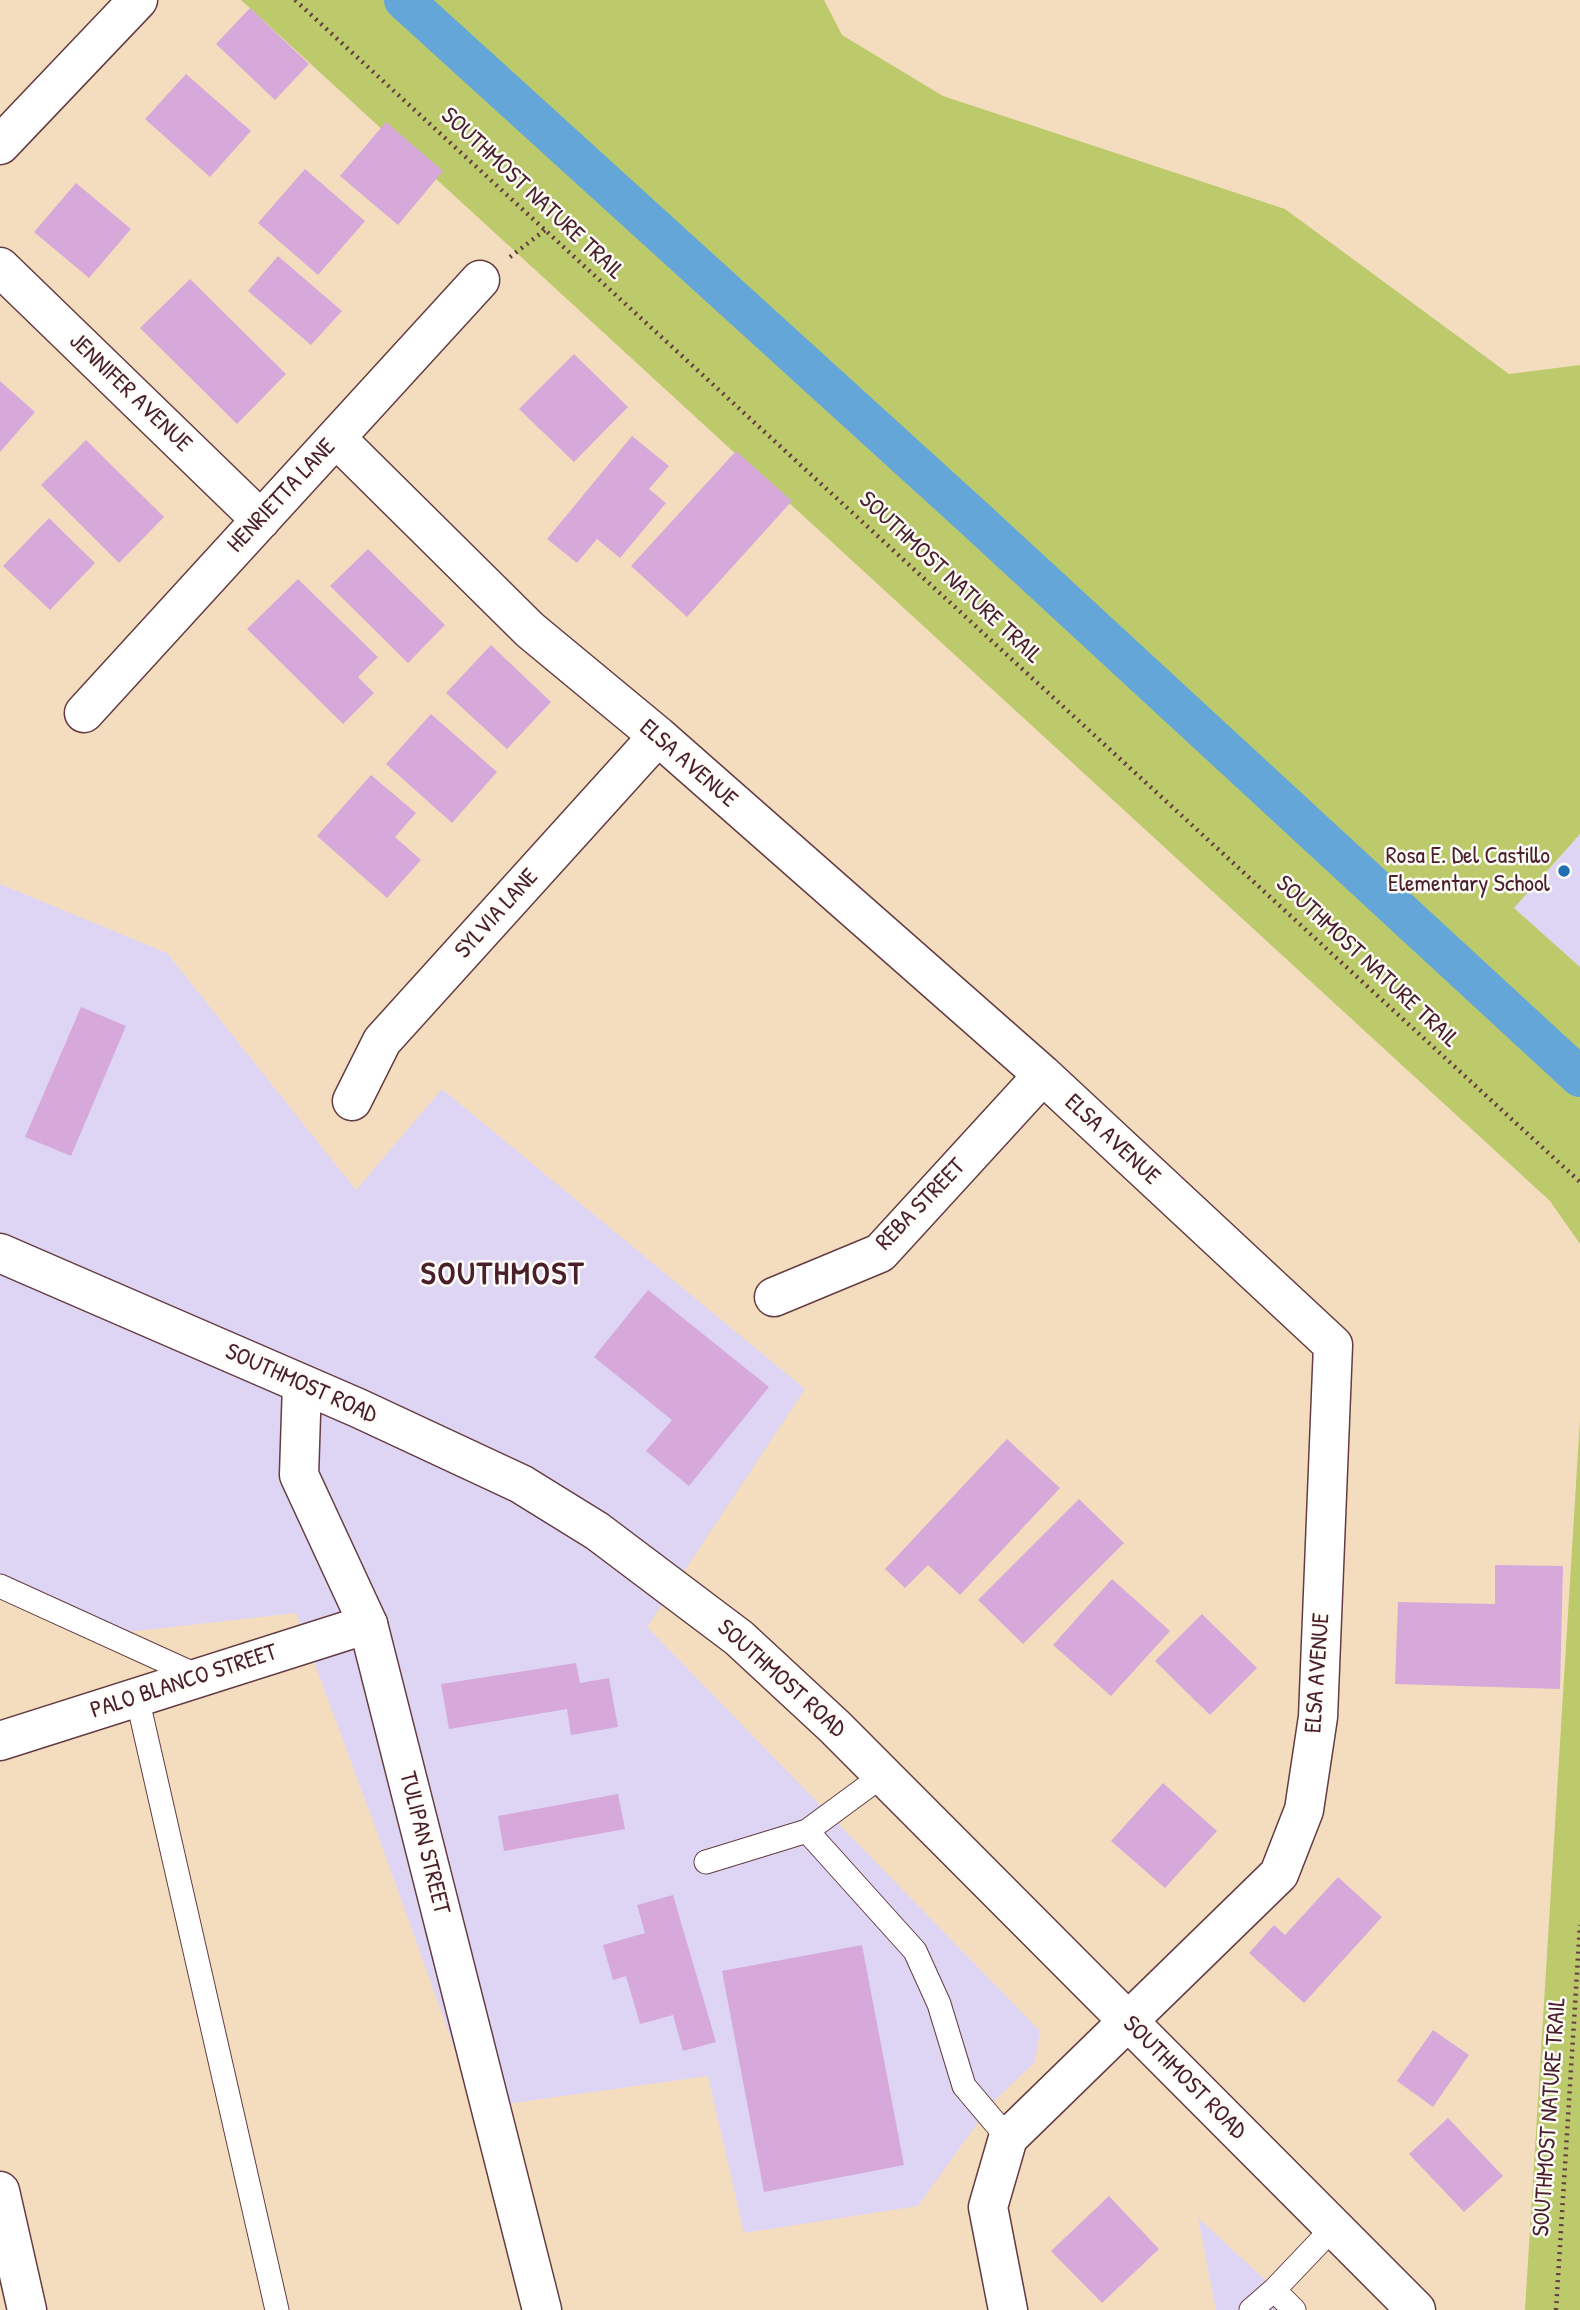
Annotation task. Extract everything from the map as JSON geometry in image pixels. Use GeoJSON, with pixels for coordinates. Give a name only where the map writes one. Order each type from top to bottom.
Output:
{"type":"FeatureCollection","features":[{"type":"Feature","properties":{"kind":"street"},"geometry":{"type":"LineString","coordinates":[[0,145],[138,0]]}},
{"type":"Feature","properties":{"kind":"street","name":"JENNIFER AVENUE"},"geometry":{"type":"LineString","coordinates":[[0,267],[261,520]]}},
{"type":"Feature","properties":{"kind":"street","name":"HENRIETTA LANE"},"geometry":{"type":"LineString","coordinates":[[84,713],[480,280]]}},
{"type":"Feature","properties":{"kind":"street","name":"ELSA AVENUE"},"geometry":{"type":"LineString","coordinates":[[336,438],[530,630],[658,737],[1043,1075],[1333,1345],[1318,1717],[1304,1810],[1279,1874],[1008,2138]]}},
{"type":"Feature","properties":{"kind":"street","name":"SYLVIA LANE"},"geometry":{"type":"LineString","coordinates":[[352,1101],[382,1041],[658,737]]}},
{"type":"Feature","properties":{"kind":"street","name":"REBA STREET"},"geometry":{"type":"LineString","coordinates":[[774,1297],[880,1253],[1043,1075]]}},
{"type":"Feature","properties":{"kind":"street","name":"SOUTHMOST ROAD"},"geometry":{"type":"LineString","coordinates":[[0,1254],[302,1384],[521,1484],[597,1531],[739,1638],[835,1727],[1333,2228],[1399,2304]]}},
{"type":"Feature","properties":{"kind":"street","name":"TULIPAN STREET"},"geometry":{"type":"LineString","coordinates":[[302,1384],[299,1475],[368,1624],[542,2310]]}},
{"type":"Feature","properties":{"kind":"street","name":"PALO BLANCO STREET"},"geometry":{"type":"LineString","coordinates":[[0,1741],[368,1624]]}},
{"type":"Feature","properties":{"kind":"street"},"geometry":{"type":"LineString","coordinates":[[1008,2138],[988,2207],[1008,2310]]}},
{"type":"Feature","properties":{"kind":"street"},"geometry":{"type":"LineString","coordinates":[[0,2190],[27,2310]]}},
{"type":"Feature","properties":{"kind":"lane"},"geometry":{"type":"LineString","coordinates":[[0,1586],[200,1677]]}},
{"type":"Feature","properties":{"kind":"lane"},"geometry":{"type":"LineString","coordinates":[[137,1697],[277,2310]]}},
{"type":"Feature","properties":{"kind":"lane"},"geometry":{"type":"LineString","coordinates":[[706,1862],[807,1831],[883,1775]]}},
{"type":"Feature","properties":{"kind":"lane"},"geometry":{"type":"LineString","coordinates":[[807,1831],[915,1951],[939,2004],[964,2086],[1008,2138]]}},
{"type":"Feature","properties":{"kind":"lane"},"geometry":{"type":"LineString","coordinates":[[1251,2310],[1274,2291],[1333,2228]]}},
{"type":"Feature","properties":{"kind":"lane"},"geometry":{"type":"LineString","coordinates":[[1274,2291],[1294,2310]]}},
{"type":"Feature","properties":{"kind":"path","name":"SOUTHMOST NATURE TRAIL"},"geometry":{"type":"LineString","coordinates":[[295,0],[1580,1182]]}},
{"type":"Feature","properties":{"kind":"path","name":"SOUTHMOST NATURE TRAIL"},"geometry":{"type":"LineString","coordinates":[[1556,2310],[1580,1926]]}},
{"type":"Feature","properties":{"kind":"shaded area","name":"Rosa E. Del Castillo Elementary School"},"geometry":{"type":"Polygon","coordinates":[[[1580,834],[1580,967],[1514,908],[1580,834]]]}},
{"type":"Feature","properties":{"kind":"shaded area"},"geometry":{"type":"Polygon","coordinates":[[[0,884],[167,953],[356,1190],[442,1089],[805,1389],[647,1627],[1040,2031],[1035,2062],[992,2103],[918,2206],[744,2233],[708,2076],[476,2108],[296,1613],[82,1637],[0,1598],[0,884]]]}},
{"type":"Feature","properties":{"kind":"shaded area"},"geometry":{"type":"Polygon","coordinates":[[[1198,2218],[1298,2310],[1216,2310],[1198,2218]]]}},
{"type":"Feature","properties":{"kind":"green space"},"geometry":{"type":"Polygon","coordinates":[[[241,0],[824,0],[842,35],[943,96],[1285,209],[1509,374],[1580,365],[1580,834],[1514,908],[1580,967],[1580,1244],[1550,1201],[241,0]]]}},
{"type":"Feature","properties":{"kind":"green space"},"geometry":{"type":"Polygon","coordinates":[[[1580,1419],[1580,2310],[1525,2310],[1580,1419]]]}},
{"type":"Feature","properties":{"kind":"building"},"geometry":{"type":"Polygon","coordinates":[[[250,8],[309,64],[275,100],[216,44],[250,8]]]}},
{"type":"Feature","properties":{"kind":"building"},"geometry":{"type":"Polygon","coordinates":[[[186,74],[251,131],[210,177],[145,119],[186,74]]]}},
{"type":"Feature","properties":{"kind":"building"},"geometry":{"type":"Polygon","coordinates":[[[386,122],[443,171],[398,225],[340,176],[386,122]]]}},
{"type":"Feature","properties":{"kind":"building"},"geometry":{"type":"Polygon","coordinates":[[[305,169],[365,221],[318,275],[258,223],[305,169]]]}},
{"type":"Feature","properties":{"kind":"building"},"geometry":{"type":"Polygon","coordinates":[[[76,183],[131,229],[89,278],[34,232],[76,183]]]}},
{"type":"Feature","properties":{"kind":"building"},"geometry":{"type":"Polygon","coordinates":[[[278,256],[342,311],[311,345],[248,291],[278,256]]]}},
{"type":"Feature","properties":{"kind":"building"},"geometry":{"type":"Polygon","coordinates":[[[190,279],[286,374],[237,424],[140,328],[190,279]]]}},
{"type":"Feature","properties":{"kind":"building"},"geometry":{"type":"Polygon","coordinates":[[[574,354],[628,407],[574,462],[519,409],[574,354]]]}},
{"type":"Feature","properties":{"kind":"building"},"geometry":{"type":"Polygon","coordinates":[[[0,381],[35,412],[0,452],[0,381]]]}},
{"type":"Feature","properties":{"kind":"building"},"geometry":{"type":"Polygon","coordinates":[[[632,436],[669,466],[649,489],[666,503],[620,558],[597,539],[577,563],[547,539],[632,436]]]}},
{"type":"Feature","properties":{"kind":"building"},"geometry":{"type":"Polygon","coordinates":[[[86,440],[164,517],[119,563],[41,485],[86,440]]]}},
{"type":"Feature","properties":{"kind":"building"},"geometry":{"type":"Polygon","coordinates":[[[736,451],[792,501],[687,617],[631,566],[736,451]]]}},
{"type":"Feature","properties":{"kind":"building"},"geometry":{"type":"Polygon","coordinates":[[[49,518],[95,563],[50,610],[3,566],[49,518]]]}},
{"type":"Feature","properties":{"kind":"building"},"geometry":{"type":"Polygon","coordinates":[[[368,549],[445,625],[408,663],[330,586],[368,549]]]}},
{"type":"Feature","properties":{"kind":"building"},"geometry":{"type":"Polygon","coordinates":[[[298,579],[378,657],[358,677],[374,693],[343,724],[247,629],[298,579]]]}},
{"type":"Feature","properties":{"kind":"building"},"geometry":{"type":"Polygon","coordinates":[[[491,645],[551,702],[507,749],[446,693],[491,645]]]}},
{"type":"Feature","properties":{"kind":"building"},"geometry":{"type":"Polygon","coordinates":[[[431,714],[497,772],[452,823],[386,764],[431,714]]]}},
{"type":"Feature","properties":{"kind":"building"},"geometry":{"type":"Polygon","coordinates":[[[371,775],[416,813],[395,837],[421,860],[387,898],[317,836],[371,775]]]}},
{"type":"Feature","properties":{"kind":"building"},"geometry":{"type":"Polygon","coordinates":[[[81,1007],[126,1026],[71,1156],[25,1137],[81,1007]]]}},
{"type":"Feature","properties":{"kind":"building"},"geometry":{"type":"Polygon","coordinates":[[[648,1290],[769,1387],[689,1486],[646,1451],[672,1420],[594,1357],[648,1290]]]}},
{"type":"Feature","properties":{"kind":"building"},"geometry":{"type":"Polygon","coordinates":[[[1007,1439],[1060,1488],[960,1595],[928,1565],[905,1588],[885,1569],[1007,1439]]]}},
{"type":"Feature","properties":{"kind":"building"},"geometry":{"type":"Polygon","coordinates":[[[1079,1499],[1124,1543],[1023,1644],[978,1600],[1079,1499]]]}},
{"type":"Feature","properties":{"kind":"building"},"geometry":{"type":"Polygon","coordinates":[[[1495,1565],[1563,1566],[1560,1689],[1395,1684],[1398,1602],[1495,1604],[1495,1565]]]}},
{"type":"Feature","properties":{"kind":"building"},"geometry":{"type":"Polygon","coordinates":[[[1112,1579],[1170,1631],[1111,1696],[1053,1645],[1112,1579]]]}},
{"type":"Feature","properties":{"kind":"building"},"geometry":{"type":"Polygon","coordinates":[[[1202,1614],[1257,1668],[1210,1715],[1155,1661],[1202,1614]]]}},
{"type":"Feature","properties":{"kind":"building"},"geometry":{"type":"Polygon","coordinates":[[[576,1663],[580,1683],[609,1678],[618,1727],[571,1735],[567,1709],[449,1729],[441,1684],[576,1663]]]}},
{"type":"Feature","properties":{"kind":"building"},"geometry":{"type":"Polygon","coordinates":[[[1163,1783],[1217,1831],[1165,1888],[1111,1841],[1163,1783]]]}},
{"type":"Feature","properties":{"kind":"building"},"geometry":{"type":"Polygon","coordinates":[[[618,1794],[625,1829],[504,1851],[498,1816],[618,1794]]]}},
{"type":"Feature","properties":{"kind":"building"},"geometry":{"type":"Polygon","coordinates":[[[1338,1877],[1382,1917],[1304,2003],[1249,1953],[1274,1925],[1285,1935],[1338,1877]]]}},
{"type":"Feature","properties":{"kind":"building"},"geometry":{"type":"Polygon","coordinates":[[[673,1895],[716,2042],[683,2051],[673,2015],[640,2024],[626,1976],[613,1980],[603,1945],[645,1933],[637,1905],[673,1895]]]}},
{"type":"Feature","properties":{"kind":"building"},"geometry":{"type":"Polygon","coordinates":[[[862,1945],[904,2165],[764,2192],[722,1971],[862,1945]]]}},
{"type":"Feature","properties":{"kind":"building"},"geometry":{"type":"Polygon","coordinates":[[[1433,2030],[1469,2055],[1433,2107],[1397,2081],[1433,2030]]]}},
{"type":"Feature","properties":{"kind":"building"},"geometry":{"type":"Polygon","coordinates":[[[1448,2118],[1503,2176],[1464,2212],[1409,2154],[1448,2118]]]}},
{"type":"Feature","properties":{"kind":"building"},"geometry":{"type":"Polygon","coordinates":[[[1109,2196],[1159,2249],[1102,2303],[1051,2251],[1109,2196]]]}},
{"type":"Feature","properties":{"kind":"waterway"},"geometry":{"type":"LineString","coordinates":[[404,0],[974,518],[1580,1077]]}},
{"type":"Feature","properties":{"kind":"place","name":"Rosa E. Del Castillo Elementary School"},"geometry":{"type":"Point","coordinates":[1564,871]}},
{"type":"Feature","properties":{"kind":"district","name":"SOUTHMOST"},"geometry":{"type":"Point","coordinates":[503,1275]}}]}
